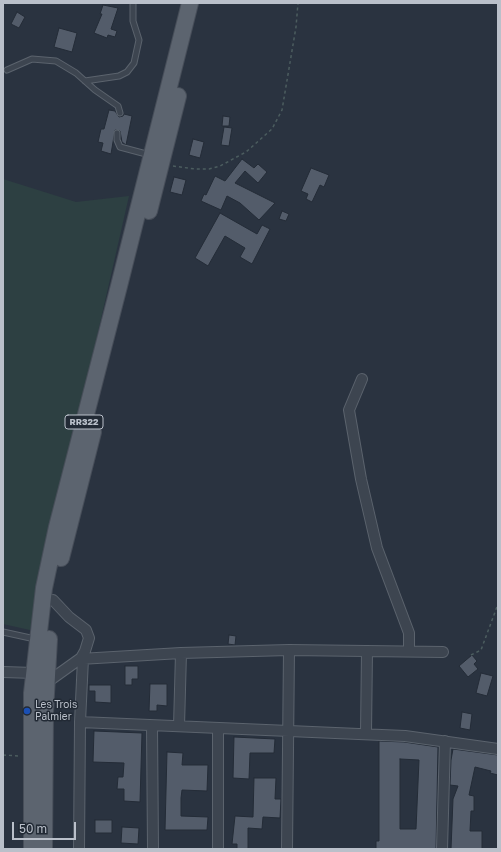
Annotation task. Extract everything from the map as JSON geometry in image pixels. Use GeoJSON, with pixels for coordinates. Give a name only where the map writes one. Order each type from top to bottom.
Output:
{"type":"FeatureCollection","features":[{"type":"Feature","properties":{"kind":"main road","name":"RR322"},"geometry":{"type":"LineString","coordinates":[[32,849],[32,693],[40,678],[64,544],[156,160],[190,3]]}},
{"type":"Feature","properties":{"kind":"main road","name":"RR322"},"geometry":{"type":"LineString","coordinates":[[44,849],[38,640],[44,588],[56,527],[120,286],[202,3]]}},
{"type":"Feature","properties":{"kind":"street"},"geometry":{"type":"LineString","coordinates":[[362,380],[349,410],[360,472],[377,548],[409,633],[409,651]]}},
{"type":"Feature","properties":{"kind":"street"},"geometry":{"type":"LineString","coordinates":[[54,600],[68,617],[88,633],[89,638],[81,659],[79,849]]}},
{"type":"Feature","properties":{"kind":"street"},"geometry":{"type":"LineString","coordinates":[[3,672],[40,678],[81,659],[181,653],[289,650],[443,652]]}},
{"type":"Feature","properties":{"kind":"street"},"geometry":{"type":"LineString","coordinates":[[287,849],[289,650]]}},
{"type":"Feature","properties":{"kind":"street"},"geometry":{"type":"LineString","coordinates":[[366,734],[367,651]]}},
{"type":"Feature","properties":{"kind":"street"},"geometry":{"type":"LineString","coordinates":[[179,726],[181,653]]}},
{"type":"Feature","properties":{"kind":"street"},"geometry":{"type":"LineString","coordinates":[[80,722],[405,736],[498,749]]}},
{"type":"Feature","properties":{"kind":"street"},"geometry":{"type":"LineString","coordinates":[[152,726],[153,849]]}},
{"type":"Feature","properties":{"kind":"street"},"geometry":{"type":"LineString","coordinates":[[218,728],[218,849]]}},
{"type":"Feature","properties":{"kind":"street"},"geometry":{"type":"LineString","coordinates":[[442,849],[445,741]]}},
{"type":"Feature","properties":{"kind":"lane"},"geometry":{"type":"LineString","coordinates":[[85,81],[119,76],[127,72],[134,63],[139,40],[133,21],[132,3]]}},
{"type":"Feature","properties":{"kind":"lane"},"geometry":{"type":"LineString","coordinates":[[7,70],[32,59],[49,60],[64,66],[85,81],[118,106],[120,113]]}},
{"type":"Feature","properties":{"kind":"lane"},"geometry":{"type":"LineString","coordinates":[[117,133],[116,140],[120,147],[156,160]]}},
{"type":"Feature","properties":{"kind":"lane"},"geometry":{"type":"LineString","coordinates":[[3,632],[38,640]]}},
{"type":"Feature","properties":{"kind":"path"},"geometry":{"type":"LineString","coordinates":[[156,160],[195,169],[209,169],[220,166],[246,152],[272,129],[282,110],[296,27],[298,3]]}},
{"type":"Feature","properties":{"kind":"path"},"geometry":{"type":"LineString","coordinates":[[471,655],[480,652],[484,646],[498,604]]}},
{"type":"Feature","properties":{"kind":"path"},"geometry":{"type":"LineString","coordinates":[[3,756],[33,756]]}},
{"type":"Feature","properties":{"kind":"shaded area"},"geometry":{"type":"Polygon","coordinates":[[[3,179],[76,202],[129,196],[30,630],[3,624],[3,179]]]}},
{"type":"Feature","properties":{"kind":"building"},"geometry":{"type":"Polygon","coordinates":[[[103,5],[118,8],[111,29],[117,31],[115,37],[108,35],[107,38],[94,33],[102,14],[100,14],[103,5]]]}},
{"type":"Feature","properties":{"kind":"building"},"geometry":{"type":"Polygon","coordinates":[[[17,12],[25,17],[19,28],[11,24],[17,12]]]}},
{"type":"Feature","properties":{"kind":"building"},"geometry":{"type":"Polygon","coordinates":[[[59,28],[77,33],[72,52],[54,47],[59,28]]]}},
{"type":"Feature","properties":{"kind":"building"},"geometry":{"type":"Polygon","coordinates":[[[109,110],[115,111],[119,117],[123,116],[124,114],[132,116],[126,145],[122,142],[120,131],[115,130],[111,154],[101,151],[103,143],[98,142],[101,129],[104,129],[109,110]]]}},
{"type":"Feature","properties":{"kind":"building"},"geometry":{"type":"Polygon","coordinates":[[[223,116],[230,117],[229,126],[222,126],[223,116]]]}},
{"type":"Feature","properties":{"kind":"building"},"geometry":{"type":"Polygon","coordinates":[[[224,127],[232,128],[229,146],[221,145],[224,127]]]}},
{"type":"Feature","properties":{"kind":"building"},"geometry":{"type":"Polygon","coordinates":[[[193,139],[204,142],[200,158],[189,155],[193,139]]]}},
{"type":"Feature","properties":{"kind":"building"},"geometry":{"type":"Polygon","coordinates":[[[242,159],[254,168],[258,164],[267,172],[258,183],[245,171],[235,183],[275,203],[259,220],[240,203],[227,196],[221,210],[201,201],[204,194],[206,195],[215,176],[225,181],[242,159]]]}},
{"type":"Feature","properties":{"kind":"building"},"geometry":{"type":"Polygon","coordinates":[[[311,168],[329,175],[324,187],[320,185],[312,202],[306,199],[308,194],[301,191],[311,168]]]}},
{"type":"Feature","properties":{"kind":"building"},"geometry":{"type":"Polygon","coordinates":[[[174,177],[186,180],[182,195],[170,192],[174,177]]]}},
{"type":"Feature","properties":{"kind":"building"},"geometry":{"type":"Polygon","coordinates":[[[282,211],[289,214],[286,221],[279,219],[282,211]]]}},
{"type":"Feature","properties":{"kind":"building"},"geometry":{"type":"Polygon","coordinates":[[[220,213],[257,234],[262,225],[270,229],[252,264],[240,257],[245,248],[225,236],[208,266],[195,258],[220,213]]]}},
{"type":"Feature","properties":{"kind":"building"},"geometry":{"type":"Polygon","coordinates":[[[229,635],[236,636],[235,645],[228,644],[229,635]]]}},
{"type":"Feature","properties":{"kind":"building"},"geometry":{"type":"Polygon","coordinates":[[[472,655],[477,661],[474,664],[478,669],[468,677],[459,666],[472,655]]]}},
{"type":"Feature","properties":{"kind":"building"},"geometry":{"type":"Polygon","coordinates":[[[125,666],[138,666],[138,679],[132,679],[132,685],[125,685],[125,666]]]}},
{"type":"Feature","properties":{"kind":"building"},"geometry":{"type":"Polygon","coordinates":[[[481,673],[493,676],[487,696],[476,693],[481,673]]]}},
{"type":"Feature","properties":{"kind":"building"},"geometry":{"type":"Polygon","coordinates":[[[150,684],[167,684],[167,706],[157,705],[157,711],[149,711],[150,684]]]}},
{"type":"Feature","properties":{"kind":"building"},"geometry":{"type":"Polygon","coordinates":[[[89,685],[111,685],[111,703],[95,702],[95,691],[89,691],[89,685]]]}},
{"type":"Feature","properties":{"kind":"building"},"geometry":{"type":"Polygon","coordinates":[[[462,712],[472,714],[470,730],[460,728],[462,712]]]}},
{"type":"Feature","properties":{"kind":"building"},"geometry":{"type":"Polygon","coordinates":[[[94,731],[142,733],[140,802],[124,801],[124,789],[117,789],[118,777],[123,777],[124,763],[93,762],[94,731]]]}},
{"type":"Feature","properties":{"kind":"building"},"geometry":{"type":"Polygon","coordinates":[[[234,737],[275,739],[274,753],[250,753],[249,779],[233,778],[234,737]]]}},
{"type":"Feature","properties":{"kind":"building"},"geometry":{"type":"Polygon","coordinates":[[[379,741],[404,742],[438,747],[436,849],[376,849],[376,841],[379,841],[379,741]],[[400,759],[400,829],[416,829],[419,760],[400,759]]]}},
{"type":"Feature","properties":{"kind":"building"},"geometry":{"type":"Polygon","coordinates":[[[453,749],[498,755],[498,775],[490,773],[491,771],[475,767],[469,795],[474,796],[474,811],[471,811],[470,831],[482,831],[482,849],[451,849],[453,799],[458,786],[450,785],[453,749]]]}},
{"type":"Feature","properties":{"kind":"building"},"geometry":{"type":"Polygon","coordinates":[[[167,752],[183,753],[182,765],[208,765],[207,791],[182,790],[181,798],[181,816],[208,817],[207,830],[165,830],[167,752]]]}},
{"type":"Feature","properties":{"kind":"building"},"geometry":{"type":"Polygon","coordinates":[[[254,778],[276,778],[275,799],[281,799],[280,818],[263,817],[262,829],[248,828],[248,849],[237,849],[237,844],[232,844],[235,816],[253,817],[254,778]]]}},
{"type":"Feature","properties":{"kind":"building"},"geometry":{"type":"Polygon","coordinates":[[[95,820],[112,820],[112,833],[95,833],[95,820]]]}},
{"type":"Feature","properties":{"kind":"building"},"geometry":{"type":"Polygon","coordinates":[[[122,827],[139,828],[138,844],[121,843],[122,827]]]}},
{"type":"Feature","properties":{"kind":"place","name":"Les Trois Palmier"},"geometry":{"type":"Point","coordinates":[27,711]}}]}
